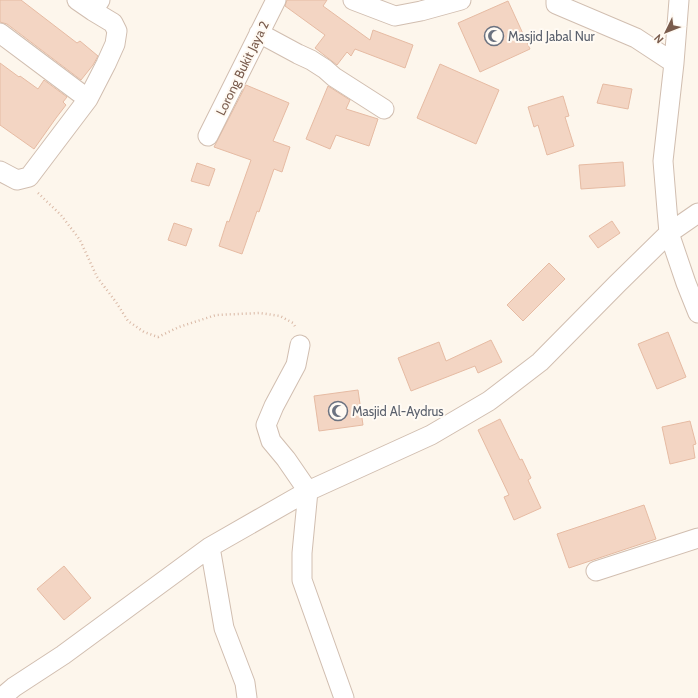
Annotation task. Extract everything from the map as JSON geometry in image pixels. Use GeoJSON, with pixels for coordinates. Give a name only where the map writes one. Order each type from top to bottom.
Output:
{"type":"FeatureCollection","features":[{"type":"Feature","properties":{"kind":"street","name":"Lorong Bukit Jaya 2"},"geometry":{"type":"LineString","coordinates":[[208,136],[276,0]]}},
{"type":"Feature","properties":{"kind":"street"},"geometry":{"type":"LineString","coordinates":[[353,0],[395,16],[421,12],[461,0]]}},
{"type":"Feature","properties":{"kind":"street"},"geometry":{"type":"LineString","coordinates":[[679,0],[674,63],[663,161],[669,233],[698,313]]}},
{"type":"Feature","properties":{"kind":"street"},"geometry":{"type":"LineString","coordinates":[[552,1],[636,38],[674,63]]}},
{"type":"Feature","properties":{"kind":"street"},"geometry":{"type":"LineString","coordinates":[[0,172],[17,180],[29,177],[88,99],[115,44],[117,31],[113,23],[88,4]]}},
{"type":"Feature","properties":{"kind":"street"},"geometry":{"type":"LineString","coordinates":[[0,33],[88,99]]}},
{"type":"Feature","properties":{"kind":"street"},"geometry":{"type":"LineString","coordinates":[[260,33],[311,60],[334,77],[384,109]]}},
{"type":"Feature","properties":{"kind":"street"},"geometry":{"type":"LineString","coordinates":[[1,698],[14,687],[69,650],[210,547],[308,491],[431,435],[489,401],[540,362],[669,233],[698,213]]}},
{"type":"Feature","properties":{"kind":"street"},"geometry":{"type":"LineString","coordinates":[[300,345],[296,365],[274,406],[266,425],[271,441],[286,458],[308,491],[302,553],[302,580],[344,698]]}},
{"type":"Feature","properties":{"kind":"street"},"geometry":{"type":"LineString","coordinates":[[596,571],[698,538]]}},
{"type":"Feature","properties":{"kind":"street"},"geometry":{"type":"LineString","coordinates":[[210,547],[224,628],[245,683],[247,698]]}},
{"type":"Feature","properties":{"kind":"path"},"geometry":{"type":"LineString","coordinates":[[29,177],[31,184],[39,194],[61,215],[80,240],[97,277],[128,320],[144,332],[158,336],[179,327],[216,315],[260,313],[280,316],[293,323],[300,334],[300,345]]}},
{"type":"Feature","properties":{"kind":"building"},"geometry":{"type":"Polygon","coordinates":[[[0,0],[21,0],[77,43],[80,41],[98,56],[81,80],[7,24],[0,22],[0,0]]]}},
{"type":"Feature","properties":{"kind":"building"},"geometry":{"type":"Polygon","coordinates":[[[287,0],[327,0],[323,6],[370,40],[373,30],[413,45],[405,68],[355,49],[351,56],[347,52],[337,65],[315,48],[325,35],[285,6],[287,0]]]}},
{"type":"Feature","properties":{"kind":"building","name":"Masjid Jabal Nur"},"geometry":{"type":"Polygon","coordinates":[[[508,1],[530,49],[480,72],[458,23],[508,1]]]}},
{"type":"Feature","properties":{"kind":"building"},"geometry":{"type":"Polygon","coordinates":[[[0,63],[38,89],[44,80],[67,97],[63,102],[66,105],[34,149],[0,125],[0,63]]]}},
{"type":"Feature","properties":{"kind":"building"},"geometry":{"type":"Polygon","coordinates":[[[440,64],[499,90],[476,144],[417,118],[440,64]]]}},
{"type":"Feature","properties":{"kind":"building"},"geometry":{"type":"Polygon","coordinates":[[[603,84],[632,89],[628,109],[597,103],[603,84]]]}},
{"type":"Feature","properties":{"kind":"building"},"geometry":{"type":"Polygon","coordinates":[[[246,85],[289,103],[273,141],[290,147],[282,172],[274,169],[242,254],[219,246],[227,221],[229,222],[251,160],[214,147],[246,85]]]}},
{"type":"Feature","properties":{"kind":"building"},"geometry":{"type":"Polygon","coordinates":[[[328,86],[350,100],[346,109],[378,119],[369,146],[336,135],[330,149],[306,139],[328,86]]]}},
{"type":"Feature","properties":{"kind":"building"},"geometry":{"type":"Polygon","coordinates":[[[563,96],[569,116],[565,117],[574,146],[547,155],[538,125],[534,127],[528,107],[563,96]]]}},
{"type":"Feature","properties":{"kind":"building"},"geometry":{"type":"Polygon","coordinates":[[[623,162],[625,186],[581,189],[579,165],[623,162]]]}},
{"type":"Feature","properties":{"kind":"building"},"geometry":{"type":"Polygon","coordinates":[[[197,163],[215,169],[209,186],[191,181],[197,163]]]}},
{"type":"Feature","properties":{"kind":"building"},"geometry":{"type":"Polygon","coordinates":[[[612,221],[620,233],[598,248],[589,236],[612,221]]]}},
{"type":"Feature","properties":{"kind":"building"},"geometry":{"type":"Polygon","coordinates":[[[174,223],[192,229],[186,246],[168,240],[174,223]]]}},
{"type":"Feature","properties":{"kind":"building"},"geometry":{"type":"Polygon","coordinates":[[[549,263],[565,279],[523,321],[507,305],[549,263]]]}},
{"type":"Feature","properties":{"kind":"building"},"geometry":{"type":"Polygon","coordinates":[[[668,332],[686,377],[657,389],[638,344],[668,332]]]}},
{"type":"Feature","properties":{"kind":"building"},"geometry":{"type":"Polygon","coordinates":[[[491,340],[502,362],[478,373],[475,366],[411,391],[398,358],[439,342],[446,361],[491,340]]]}},
{"type":"Feature","properties":{"kind":"building","name":"Masjid Al-Aydrus"},"geometry":{"type":"Polygon","coordinates":[[[358,390],[363,425],[319,431],[314,396],[358,390]]]}},
{"type":"Feature","properties":{"kind":"building"},"geometry":{"type":"Polygon","coordinates":[[[500,419],[520,460],[522,459],[531,478],[528,480],[541,508],[514,520],[504,497],[509,495],[478,430],[500,419]]]}},
{"type":"Feature","properties":{"kind":"building"},"geometry":{"type":"Polygon","coordinates":[[[690,421],[696,444],[693,445],[695,458],[670,464],[662,427],[690,421]]]}},
{"type":"Feature","properties":{"kind":"building"},"geometry":{"type":"Polygon","coordinates":[[[644,505],[656,539],[569,568],[557,534],[644,505]]]}},
{"type":"Feature","properties":{"kind":"building"},"geometry":{"type":"Polygon","coordinates":[[[64,566],[91,598],[64,620],[37,589],[64,566]]]}},
{"type":"Feature","properties":{"kind":"place","name":"Masjid Jabal Nur"},"geometry":{"type":"Point","coordinates":[494,36]}},
{"type":"Feature","properties":{"kind":"place","name":"Masjid Al-Aydrus"},"geometry":{"type":"Point","coordinates":[338,411]}}]}
